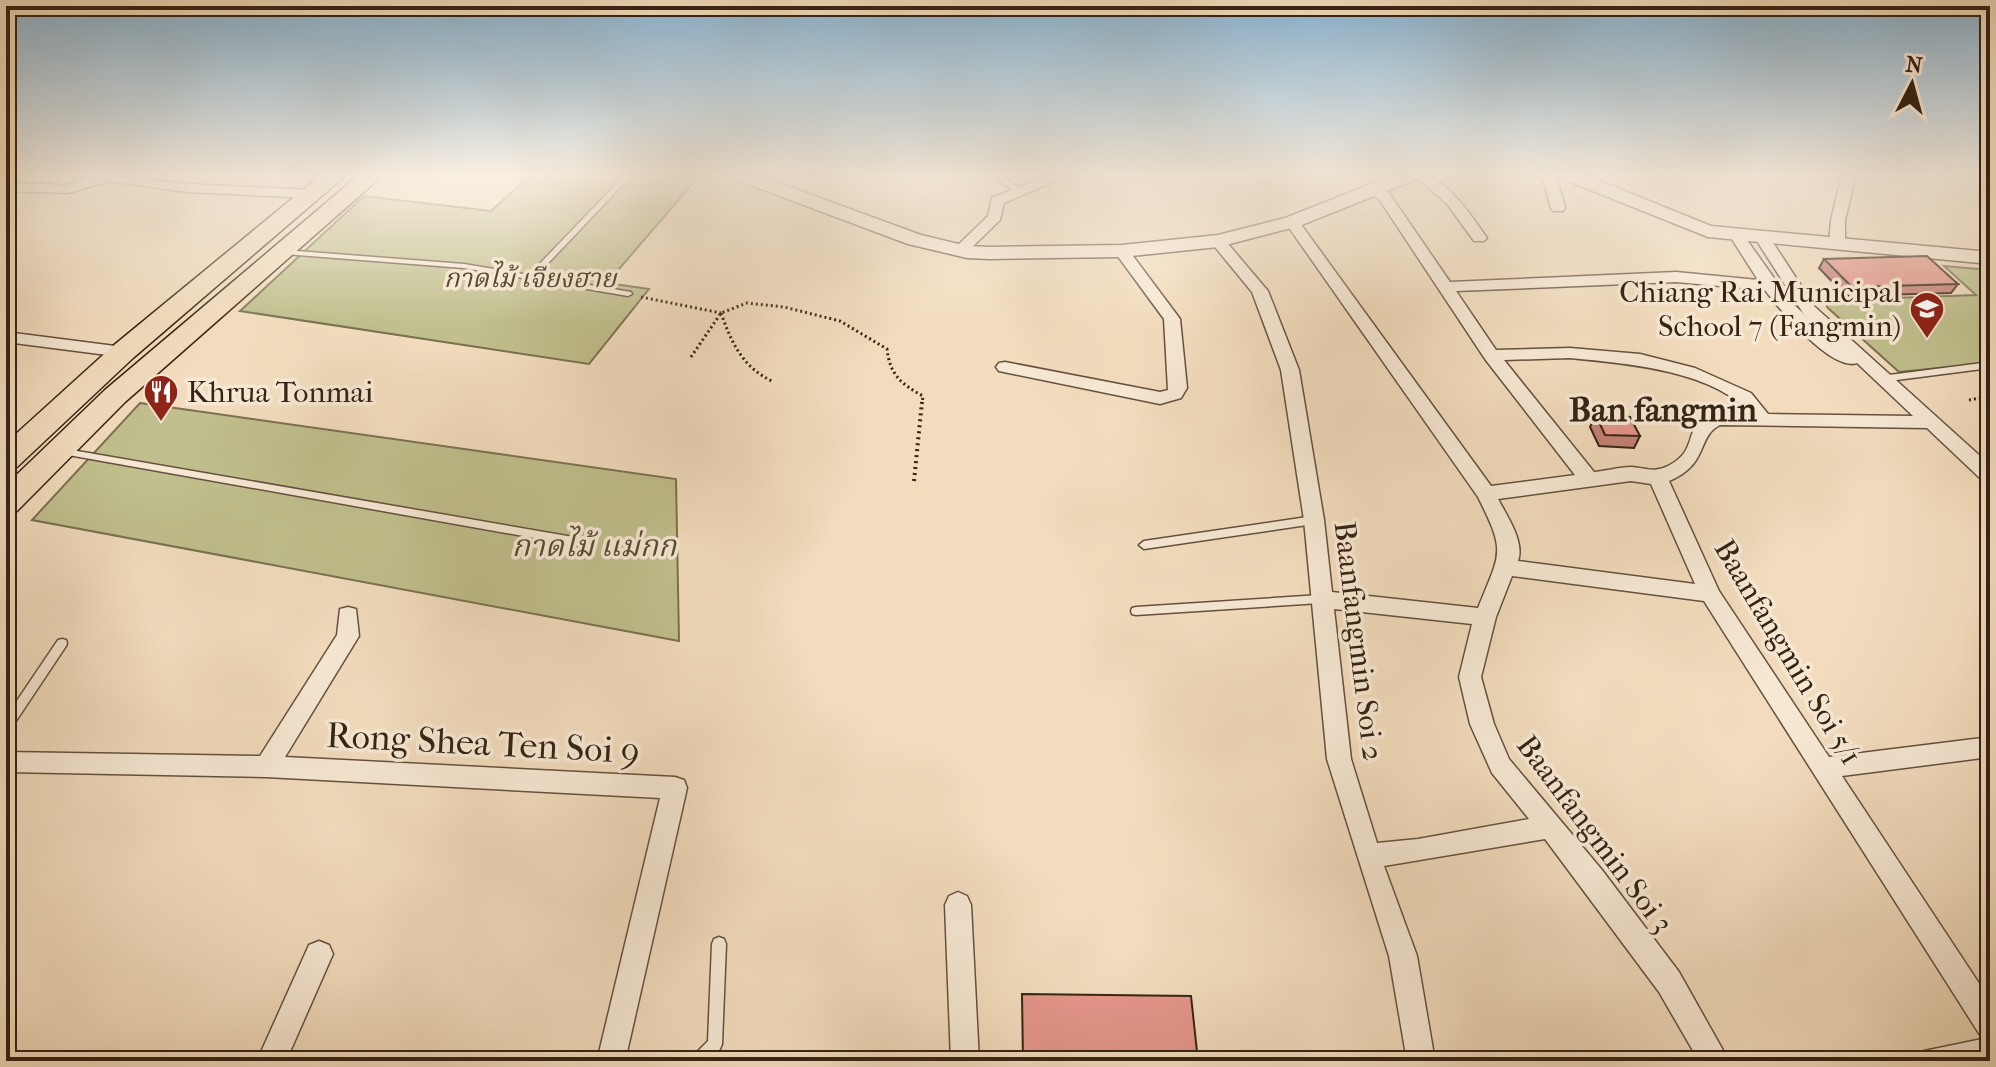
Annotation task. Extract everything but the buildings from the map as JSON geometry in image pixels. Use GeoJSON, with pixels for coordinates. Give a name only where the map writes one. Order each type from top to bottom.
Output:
{"type":"FeatureCollection","features":[{"type":"Feature","properties":{"kind":"main road"},"geometry":{"type":"LineString","coordinates":[[6,460],[123,352],[275,225]]}},
{"type":"Feature","properties":{"kind":"main road"},"geometry":{"type":"LineString","coordinates":[[6,503],[115,396],[314,225]]}},
{"type":"Feature","properties":{"kind":"street"},"geometry":{"type":"LineString","coordinates":[[874,225],[915,240],[990,253],[1122,251],[1218,241],[1281,225]]}},
{"type":"Feature","properties":{"kind":"street"},"geometry":{"type":"LineString","coordinates":[[961,250],[987,225]]}},
{"type":"Feature","properties":{"kind":"street","name":"Baanfangmin Soi 3"},"geometry":{"type":"LineString","coordinates":[[1294,225],[1486,494],[1504,530],[1510,555],[1485,617],[1470,677],[1482,724],[1500,766],[1593,879],[1669,982],[1715,1061]]}},
{"type":"Feature","properties":{"kind":"street"},"geometry":{"type":"LineString","coordinates":[[1404,225],[1491,355],[1590,481]]}},
{"type":"Feature","properties":{"kind":"street"},"geometry":{"type":"LineString","coordinates":[[1469,225],[1479,238]]}},
{"type":"Feature","properties":{"kind":"street"},"geometry":{"type":"LineString","coordinates":[[1694,225],[1737,236],[1990,258]]}},
{"type":"Feature","properties":{"kind":"street"},"geometry":{"type":"LineString","coordinates":[[1837,244],[1838,225]]}},
{"type":"Feature","properties":{"kind":"street"},"geometry":{"type":"LineString","coordinates":[[1737,236],[1786,310],[1820,342],[1881,379]]}},
{"type":"Feature","properties":{"kind":"street"},"geometry":{"type":"LineString","coordinates":[[1763,238],[1809,310],[1990,476]]}},
{"type":"Feature","properties":{"kind":"street","name":"Baanfangmin Soi 2"},"geometry":{"type":"LineString","coordinates":[[1218,241],[1260,291],[1286,359],[1314,520],[1339,759],[1403,956],[1421,1061]]}},
{"type":"Feature","properties":{"kind":"street"},"geometry":{"type":"LineString","coordinates":[[1005,367],[1160,398],[1173,397],[1178,388],[1172,319],[1122,251]]}},
{"type":"Feature","properties":{"kind":"street"},"geometry":{"type":"LineString","coordinates":[[1447,287],[1676,277],[1770,286]]}},
{"type":"Feature","properties":{"kind":"street"},"geometry":{"type":"LineString","coordinates":[[6,337],[123,352]]}},
{"type":"Feature","properties":{"kind":"street"},"geometry":{"type":"LineString","coordinates":[[1491,355],[1570,353],[1640,359],[1689,372],[1745,397],[1762,418]]}},
{"type":"Feature","properties":{"kind":"street"},"geometry":{"type":"LineString","coordinates":[[1486,494],[1631,474],[1658,478],[1685,466],[1707,422],[1762,418],[1931,422]]}},
{"type":"Feature","properties":{"kind":"street","name":"Baanfangmin Soi 5/1"},"geometry":{"type":"LineString","coordinates":[[1658,478],[1710,594],[1990,1025]]}},
{"type":"Feature","properties":{"kind":"street"},"geometry":{"type":"LineString","coordinates":[[1506,567],[1710,594]]}},
{"type":"Feature","properties":{"kind":"street"},"geometry":{"type":"LineString","coordinates":[[1320,599],[1485,617]]}},
{"type":"Feature","properties":{"kind":"street"},"geometry":{"type":"LineString","coordinates":[[266,767],[348,636],[348,615]]}},
{"type":"Feature","properties":{"kind":"street"},"geometry":{"type":"LineString","coordinates":[[1822,768],[1990,747]]}},
{"type":"Feature","properties":{"kind":"street","name":"Rong Shea Ten Soi 9"},"geometry":{"type":"LineString","coordinates":[[6,762],[266,767],[675,788],[611,1061]]}},
{"type":"Feature","properties":{"kind":"street"},"geometry":{"type":"LineString","coordinates":[[1368,856],[1418,851],[1549,827]]}},
{"type":"Feature","properties":{"kind":"street"},"geometry":{"type":"LineString","coordinates":[[958,905],[965,1061]]}},
{"type":"Feature","properties":{"kind":"street"},"geometry":{"type":"LineString","coordinates":[[271,1061],[319,954]]}},
{"type":"Feature","properties":{"kind":"street"},"geometry":{"type":"LineString","coordinates":[[1934,1061],[1990,1052]]}},
{"type":"Feature","properties":{"kind":"lane"},"geometry":{"type":"LineString","coordinates":[[532,276],[581,225]]}},
{"type":"Feature","properties":{"kind":"lane"},"geometry":{"type":"LineString","coordinates":[[282,252],[464,266],[628,294]]}},
{"type":"Feature","properties":{"kind":"lane"},"geometry":{"type":"LineString","coordinates":[[1881,379],[1990,365]]}},
{"type":"Feature","properties":{"kind":"lane"},"geometry":{"type":"LineString","coordinates":[[56,451],[579,542]]}},
{"type":"Feature","properties":{"kind":"lane"},"geometry":{"type":"LineString","coordinates":[[1969,457],[1990,459]]}},
{"type":"Feature","properties":{"kind":"lane"},"geometry":{"type":"LineString","coordinates":[[1144,545],[1314,520]]}},
{"type":"Feature","properties":{"kind":"lane"},"geometry":{"type":"LineString","coordinates":[[1136,611],[1320,599]]}},
{"type":"Feature","properties":{"kind":"lane"},"geometry":{"type":"LineString","coordinates":[[6,727],[62,643]]}},
{"type":"Feature","properties":{"kind":"lane"},"geometry":{"type":"LineString","coordinates":[[698,1061],[715,1044],[719,944]]}},
{"type":"Feature","properties":{"kind":"path"},"geometry":{"type":"LineString","coordinates":[[628,294],[721,313],[747,303],[784,307],[840,321],[887,349],[890,370],[900,384],[923,396],[914,481]]}},
{"type":"Feature","properties":{"kind":"path"},"geometry":{"type":"LineString","coordinates":[[691,357],[721,313]]}},
{"type":"Feature","properties":{"kind":"path"},"geometry":{"type":"LineString","coordinates":[[721,313],[732,346],[755,375],[774,382]]}},
{"type":"Feature","properties":{"kind":"path"},"geometry":{"type":"LineString","coordinates":[[1969,400],[1990,396]]}},
{"type":"Feature","properties":{"kind":"green space","name":"กาดไม้ เจียงฮาย"},"geometry":{"type":"Polygon","coordinates":[[[333,225],[657,225],[607,283],[649,289],[589,364],[240,311],[333,225]]]}},
{"type":"Feature","properties":{"kind":"green space"},"geometry":{"type":"Polygon","coordinates":[[[1944,266],[1990,270],[1990,363],[1899,372],[1828,308],[1821,296],[1891,298],[1976,295],[1944,266]]]}},
{"type":"Feature","properties":{"kind":"green space","name":"กาดไม้ แม่กก"},"geometry":{"type":"Polygon","coordinates":[[[140,403],[676,479],[679,641],[32,520],[140,403]]]}},
{"type":"Feature","properties":{"kind":"place","name":"Chiang Rai Municipal School 7 (Fangmin)"},"geometry":{"type":"Point","coordinates":[1927,340]}},
{"type":"Feature","properties":{"kind":"place","name":"Khrua Tonmai"},"geometry":{"type":"Point","coordinates":[161,423]}},
{"type":"Feature","properties":{"kind":"district","name":"Ban fangmin"},"geometry":{"type":"Point","coordinates":[1663,409]}}]}
